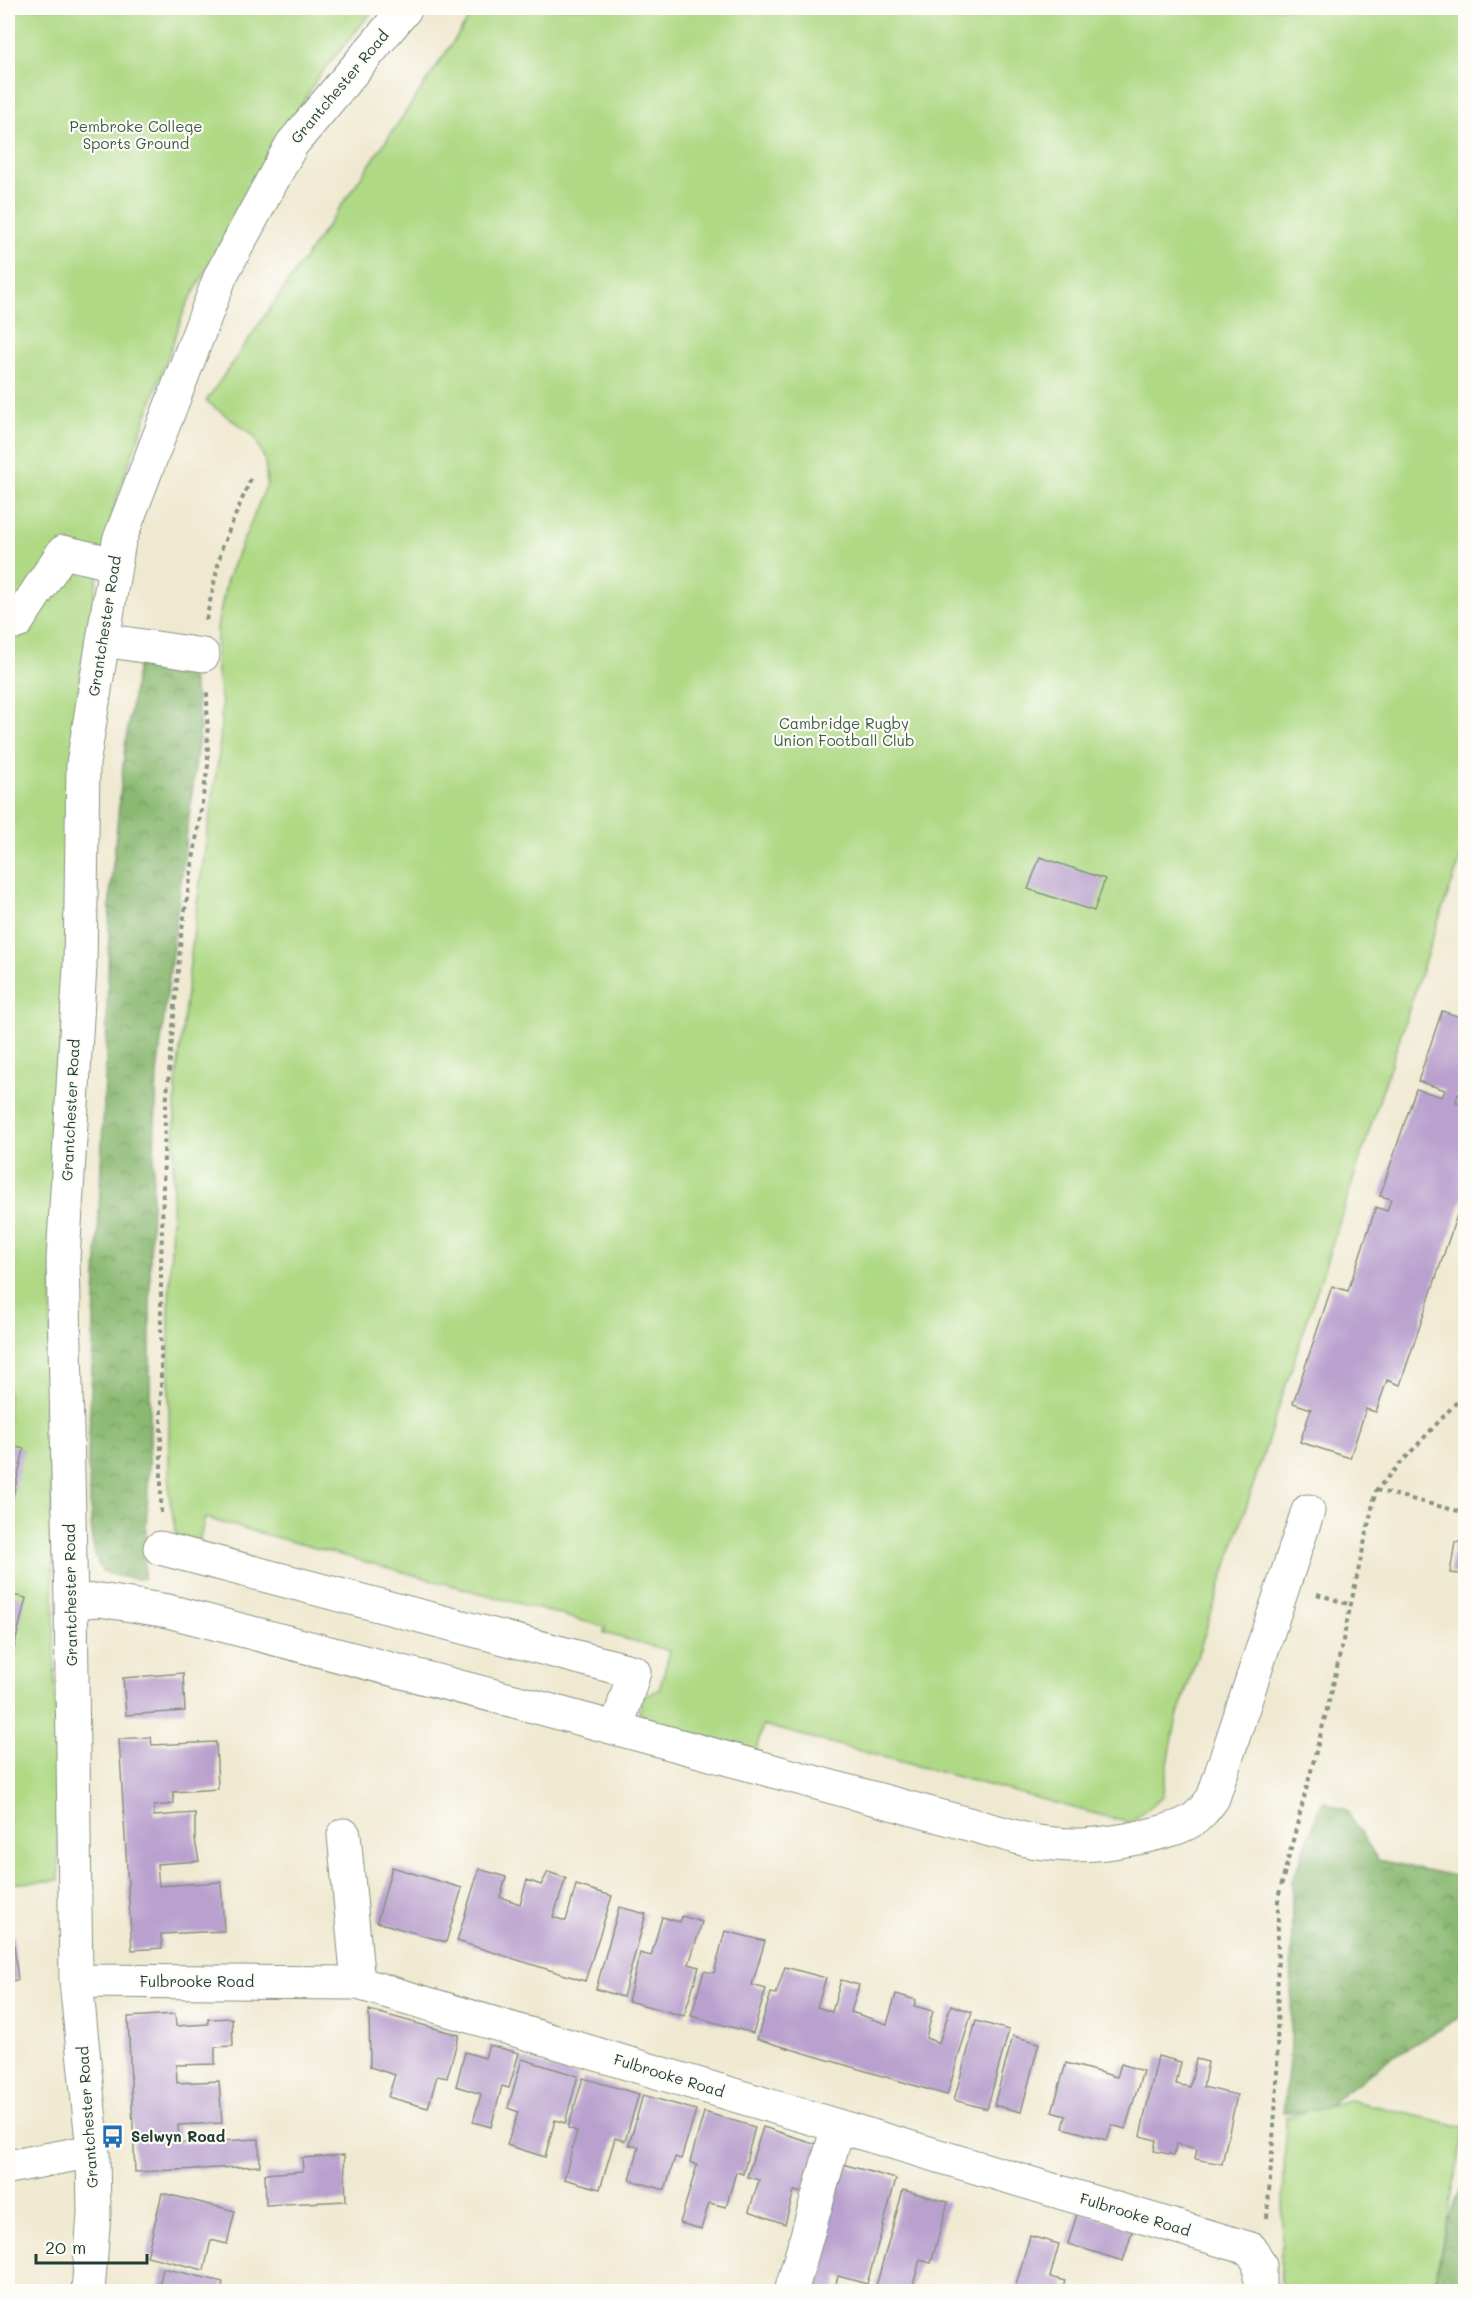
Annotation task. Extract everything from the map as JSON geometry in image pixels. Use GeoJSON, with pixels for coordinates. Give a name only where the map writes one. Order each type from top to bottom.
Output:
{"type":"FeatureCollection","features":[{"type":"Feature","properties":{"kind":"street","name":"Grantchester Road"},"geometry":{"type":"LineString","coordinates":[[88,2292],[94,2214],[93,2151],[76,1981],[71,1602],[63,1260],[80,966],[83,764],[119,542],[221,275],[292,144],[406,8]]}},
{"type":"Feature","properties":{"kind":"street"},"geometry":{"type":"LineString","coordinates":[[8,619],[17,622],[63,552],[115,564]]}},
{"type":"Feature","properties":{"kind":"street"},"geometry":{"type":"LineString","coordinates":[[103,640],[203,655]]}},
{"type":"Feature","properties":{"kind":"street"},"geometry":{"type":"LineString","coordinates":[[71,1602],[99,1600],[168,1611],[1049,1844],[1100,1845],[1177,1828],[1191,1821],[1213,1798],[1308,1511]]}},
{"type":"Feature","properties":{"kind":"street"},"geometry":{"type":"LineString","coordinates":[[160,1548],[634,1672],[617,1728]]}},
{"type":"Feature","properties":{"kind":"street"},"geometry":{"type":"LineString","coordinates":[[344,1835],[358,1983]]}},
{"type":"Feature","properties":{"kind":"street","name":"Fulbrooke Road"},"geometry":{"type":"LineString","coordinates":[[76,1981],[358,1983],[1251,2249]]}},
{"type":"Feature","properties":{"kind":"street"},"geometry":{"type":"LineString","coordinates":[[791,2292],[838,2126]]}},
{"type":"Feature","properties":{"kind":"street"},"geometry":{"type":"LineString","coordinates":[[8,2167],[93,2151]]}},
{"type":"Feature","properties":{"kind":"street"},"geometry":{"type":"LineString","coordinates":[[1251,2249],[1260,2265],[1260,2292]]}},
{"type":"Feature","properties":{"kind":"path"},"geometry":{"type":"LineString","coordinates":[[160,1548],[161,1289],[165,1118],[181,936],[208,765],[209,701],[202,637],[222,548],[250,478]]}},
{"type":"Feature","properties":{"kind":"path"},"geometry":{"type":"LineString","coordinates":[[1251,2249],[1266,2240],[1277,2086],[1278,1898],[1332,1690],[1376,1490],[1466,1392]]}},
{"type":"Feature","properties":{"kind":"path"},"geometry":{"type":"LineString","coordinates":[[1376,1490],[1466,1512]]}},
{"type":"Feature","properties":{"kind":"green space","name":"Pembroke College Sports Ground"},"geometry":{"type":"Polygon","coordinates":[[[8,8],[375,8],[318,77],[186,306],[117,497],[98,575],[80,674],[49,1363],[59,1880],[8,1884],[8,8]]]}},
{"type":"Feature","properties":{"kind":"green space","name":"Cambridge Rugby Union Football Club"},"geometry":{"type":"Polygon","coordinates":[[[476,8],[1465,8],[1465,847],[1434,933],[1176,1721],[1162,1797],[1130,1823],[763,1725],[756,1751],[648,1723],[639,1712],[644,1695],[659,1690],[670,1651],[604,1633],[605,1627],[205,1518],[199,1542],[176,1535],[169,1493],[169,1309],[176,1085],[197,903],[219,754],[222,703],[216,666],[217,627],[227,579],[267,484],[265,460],[254,436],[206,401],[476,8]]]}},
{"type":"Feature","properties":{"kind":"green space"},"geometry":{"type":"Polygon","coordinates":[[[140,651],[189,664],[200,728],[157,1074],[150,1257],[150,1439],[144,1578],[136,1579],[102,1571],[96,1558],[92,1541],[88,1457],[106,1057],[110,895],[125,746],[140,651]]]}},
{"type":"Feature","properties":{"kind":"green space"},"geometry":{"type":"Polygon","coordinates":[[[1323,1801],[1346,1810],[1378,1860],[1465,1878],[1465,2014],[1389,2059],[1323,2109],[1283,2113],[1291,2045],[1292,1881],[1323,1801]]]}},
{"type":"Feature","properties":{"kind":"green space"},"geometry":{"type":"Polygon","coordinates":[[[1349,2100],[1465,2127],[1433,2291],[1280,2292],[1286,2117],[1349,2100]]]}},
{"type":"Feature","properties":{"kind":"green space"},"geometry":{"type":"Polygon","coordinates":[[[1465,2179],[1465,2291],[1433,2291],[1448,2219],[1465,2179]]]}},
{"type":"Feature","properties":{"kind":"building"},"geometry":{"type":"Polygon","coordinates":[[[1040,857],[1105,879],[1094,911],[1028,889],[1040,857]]]}},
{"type":"Feature","properties":{"kind":"building"},"geometry":{"type":"Polygon","coordinates":[[[1442,1011],[1466,1019],[1466,1097],[1458,1094],[1456,1102],[1466,1105],[1466,1188],[1400,1385],[1387,1380],[1376,1412],[1366,1409],[1350,1458],[1300,1442],[1311,1409],[1293,1403],[1332,1286],[1348,1291],[1376,1207],[1387,1211],[1391,1199],[1380,1196],[1416,1089],[1442,1097],[1445,1090],[1418,1081],[1442,1011]]]}},
{"type":"Feature","properties":{"kind":"building"},"geometry":{"type":"Polygon","coordinates":[[[8,1445],[24,1449],[8,1518],[8,1445]]]}},
{"type":"Feature","properties":{"kind":"building"},"geometry":{"type":"Polygon","coordinates":[[[1455,1542],[1466,1543],[1466,1575],[1450,1573],[1455,1542]]]}},
{"type":"Feature","properties":{"kind":"building"},"geometry":{"type":"Polygon","coordinates":[[[8,1594],[26,1598],[12,1656],[8,1655],[8,1594]]]}},
{"type":"Feature","properties":{"kind":"building"},"geometry":{"type":"Polygon","coordinates":[[[183,1673],[185,1711],[126,1715],[123,1678],[183,1673]]]}},
{"type":"Feature","properties":{"kind":"building"},"geometry":{"type":"Polygon","coordinates":[[[151,1737],[152,1745],[216,1742],[218,1789],[173,1792],[174,1804],[154,1806],[154,1816],[195,1813],[195,1840],[199,1861],[157,1864],[159,1886],[221,1882],[224,1931],[161,1934],[162,1948],[132,1950],[119,1739],[151,1737]]]}},
{"type":"Feature","properties":{"kind":"building"},"geometry":{"type":"Polygon","coordinates":[[[392,1867],[462,1888],[446,1942],[377,1922],[392,1867]]]}},
{"type":"Feature","properties":{"kind":"building"},"geometry":{"type":"Polygon","coordinates":[[[479,1869],[506,1877],[500,1897],[520,1904],[527,1880],[541,1885],[548,1872],[566,1878],[553,1917],[566,1921],[576,1885],[612,1896],[585,1981],[457,1941],[479,1869]]]}},
{"type":"Feature","properties":{"kind":"building"},"geometry":{"type":"Polygon","coordinates":[[[619,1907],[646,1914],[623,1997],[596,1989],[619,1907]]]}},
{"type":"Feature","properties":{"kind":"building"},"geometry":{"type":"Polygon","coordinates":[[[682,1916],[702,1922],[689,1964],[699,1967],[684,2016],[628,2001],[640,1953],[651,1956],[662,1917],[680,1922],[682,1916]]]}},
{"type":"Feature","properties":{"kind":"building"},"geometry":{"type":"Polygon","coordinates":[[[725,1931],[765,1941],[752,1985],[766,1989],[753,2033],[691,2016],[704,1971],[714,1973],[725,1931]]]}},
{"type":"Feature","properties":{"kind":"building"},"geometry":{"type":"Polygon","coordinates":[[[13,1935],[18,1980],[8,1981],[8,1936],[13,1935]]]}},
{"type":"Feature","properties":{"kind":"building"},"geometry":{"type":"Polygon","coordinates":[[[785,1967],[826,1978],[817,2007],[832,2012],[841,1980],[859,1985],[851,2012],[887,2024],[896,1994],[916,2000],[914,2006],[933,2011],[926,2038],[939,2043],[951,2005],[972,2012],[947,2095],[757,2039],[771,1993],[776,1994],[785,1967]]]}},
{"type":"Feature","properties":{"kind":"building"},"geometry":{"type":"Polygon","coordinates":[[[369,2010],[459,2035],[447,2078],[437,2076],[428,2108],[388,2097],[395,2075],[370,2067],[369,2010]]]}},
{"type":"Feature","properties":{"kind":"building"},"geometry":{"type":"Polygon","coordinates":[[[175,2014],[176,2026],[208,2024],[208,2019],[232,2018],[233,2046],[215,2047],[215,2064],[176,2065],[177,2083],[219,2081],[222,2123],[178,2125],[179,2143],[259,2139],[260,2166],[135,2172],[128,2017],[175,2014]]]}},
{"type":"Feature","properties":{"kind":"building"},"geometry":{"type":"Polygon","coordinates":[[[976,2021],[1009,2030],[987,2109],[954,2100],[976,2021]]]}},
{"type":"Feature","properties":{"kind":"building"},"geometry":{"type":"Polygon","coordinates":[[[1013,2036],[1039,2043],[1021,2112],[994,2105],[1013,2036]]]}},
{"type":"Feature","properties":{"kind":"building"},"geometry":{"type":"Polygon","coordinates":[[[489,2045],[519,2053],[509,2088],[502,2086],[491,2127],[473,2122],[481,2094],[456,2086],[465,2052],[485,2058],[489,2045]]]}},
{"type":"Feature","properties":{"kind":"building"},"geometry":{"type":"Polygon","coordinates":[[[1158,2056],[1181,2062],[1176,2084],[1190,2087],[1196,2059],[1208,2062],[1203,2087],[1237,2095],[1222,2164],[1195,2159],[1197,2149],[1177,2144],[1174,2155],[1154,2151],[1156,2140],[1140,2136],[1158,2056]]]}},
{"type":"Feature","properties":{"kind":"building"},"geometry":{"type":"Polygon","coordinates":[[[522,2059],[578,2076],[565,2123],[555,2120],[545,2157],[507,2145],[518,2112],[508,2108],[522,2059]]]}},
{"type":"Feature","properties":{"kind":"building"},"geometry":{"type":"Polygon","coordinates":[[[1066,2063],[1117,2077],[1121,2064],[1143,2071],[1125,2129],[1112,2125],[1107,2140],[1063,2128],[1066,2116],[1052,2112],[1066,2063]]]}},
{"type":"Feature","properties":{"kind":"building"},"geometry":{"type":"Polygon","coordinates":[[[583,2078],[639,2094],[625,2141],[615,2138],[600,2189],[564,2179],[577,2131],[568,2128],[583,2078]]]}},
{"type":"Feature","properties":{"kind":"building"},"geometry":{"type":"Polygon","coordinates":[[[643,2095],[696,2110],[681,2159],[675,2157],[665,2190],[630,2180],[639,2147],[629,2145],[643,2095]]]}},
{"type":"Feature","properties":{"kind":"building"},"geometry":{"type":"Polygon","coordinates":[[[704,2112],[755,2127],[743,2174],[736,2172],[726,2207],[709,2203],[701,2229],[680,2223],[697,2165],[690,2162],[704,2112]]]}},
{"type":"Feature","properties":{"kind":"building"},"geometry":{"type":"Polygon","coordinates":[[[763,2127],[820,2145],[806,2194],[794,2191],[785,2224],[749,2211],[759,2180],[747,2177],[763,2127]]]}},
{"type":"Feature","properties":{"kind":"building"},"geometry":{"type":"Polygon","coordinates":[[[344,2155],[346,2201],[266,2205],[265,2174],[303,2171],[302,2158],[344,2155]]]}},
{"type":"Feature","properties":{"kind":"building"},"geometry":{"type":"Polygon","coordinates":[[[839,2163],[896,2179],[867,2284],[838,2276],[834,2292],[802,2292],[839,2163]]]}},
{"type":"Feature","properties":{"kind":"building"},"geometry":{"type":"Polygon","coordinates":[[[903,2190],[948,2202],[931,2263],[920,2260],[911,2292],[894,2292],[876,2286],[903,2190]]]}},
{"type":"Feature","properties":{"kind":"building"},"geometry":{"type":"Polygon","coordinates":[[[162,2193],[235,2211],[227,2244],[211,2240],[204,2270],[147,2256],[162,2193]]]}},
{"type":"Feature","properties":{"kind":"building"},"geometry":{"type":"Polygon","coordinates":[[[1078,2211],[1133,2229],[1123,2261],[1068,2244],[1078,2211]]]}},
{"type":"Feature","properties":{"kind":"building"},"geometry":{"type":"Polygon","coordinates":[[[1030,2236],[1059,2244],[1050,2277],[1065,2281],[1063,2287],[1078,2292],[1014,2292],[1030,2236]]]}},
{"type":"Feature","properties":{"kind":"building"},"geometry":{"type":"Polygon","coordinates":[[[163,2268],[223,2282],[221,2292],[158,2292],[163,2268]]]}},
{"type":"Feature","properties":{"kind":"place","name":"Selwyn Road"},"geometry":{"type":"Point","coordinates":[113,2137]}}]}
